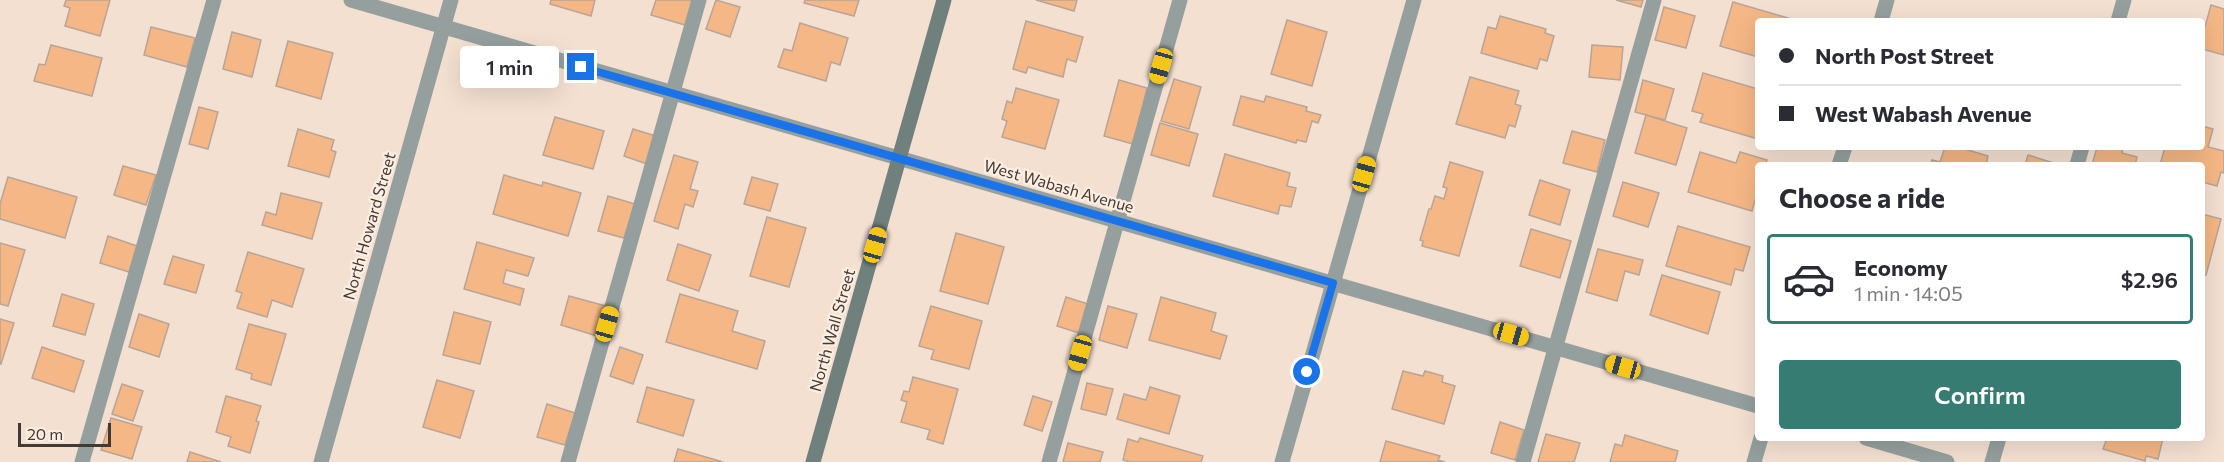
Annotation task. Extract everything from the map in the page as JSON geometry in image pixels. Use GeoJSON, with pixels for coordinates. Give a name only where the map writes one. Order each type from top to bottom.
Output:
{"type":"FeatureCollection","features":[{"type":"Feature","properties":{"kind":"street"},"geometry":{"type":"LineString","coordinates":[[82,462],[214,0]]}},
{"type":"Feature","properties":{"kind":"street","name":"West Wabash Avenue"},"geometry":{"type":"LineString","coordinates":[[351,0],[1755,405]]}},
{"type":"Feature","properties":{"kind":"street","name":"North Howard Street"},"geometry":{"type":"LineString","coordinates":[[321,462],[451,0]]}},
{"type":"Feature","properties":{"kind":"street"},"geometry":{"type":"LineString","coordinates":[[568,462],[699,0]]}},
{"type":"Feature","properties":{"kind":"street","name":"North Wall Street"},"geometry":{"type":"LineString","coordinates":[[813,462],[944,0]]}},
{"type":"Feature","properties":{"kind":"street"},"geometry":{"type":"LineString","coordinates":[[1049,462],[1180,0]]}},
{"type":"Feature","properties":{"kind":"street"},"geometry":{"type":"LineString","coordinates":[[1282,462],[1414,0]]}},
{"type":"Feature","properties":{"kind":"street"},"geometry":{"type":"LineString","coordinates":[[1523,462],[1654,0]]}},
{"type":"Feature","properties":{"kind":"street"},"geometry":{"type":"LineString","coordinates":[[1882,18],[1887,0]]}},
{"type":"Feature","properties":{"kind":"street"},"geometry":{"type":"LineString","coordinates":[[2119,18],[2124,0]]}},
{"type":"Feature","properties":{"kind":"street"},"geometry":{"type":"LineString","coordinates":[[1754,462],[1760,441]]}},
{"type":"Feature","properties":{"kind":"street"},"geometry":{"type":"LineString","coordinates":[[1876,441],[1947,462]]}},
{"type":"Feature","properties":{"kind":"street"},"geometry":{"type":"LineString","coordinates":[[1992,462],[1998,441]]}},
{"type":"Feature","properties":{"kind":"building"},"geometry":{"type":"Polygon","coordinates":[[[66,0],[110,0],[100,36],[65,26],[70,8],[64,6],[66,0]]]}},
{"type":"Feature","properties":{"kind":"building"},"geometry":{"type":"Polygon","coordinates":[[[551,0],[595,0],[591,16],[550,4],[551,0]]]}},
{"type":"Feature","properties":{"kind":"building"},"geometry":{"type":"Polygon","coordinates":[[[656,0],[693,0],[685,25],[651,15],[656,0]]]}},
{"type":"Feature","properties":{"kind":"building"},"geometry":{"type":"Polygon","coordinates":[[[716,0],[740,7],[730,37],[706,29],[716,0]]]}},
{"type":"Feature","properties":{"kind":"building"},"geometry":{"type":"Polygon","coordinates":[[[805,0],[859,0],[854,16],[804,3],[805,0]]]}},
{"type":"Feature","properties":{"kind":"building"},"geometry":{"type":"Polygon","coordinates":[[[1036,0],[1077,0],[1074,11],[1036,0]]]}},
{"type":"Feature","properties":{"kind":"building"},"geometry":{"type":"Polygon","coordinates":[[[1616,0],[1643,0],[1641,7],[1616,0]]]}},
{"type":"Feature","properties":{"kind":"building"},"geometry":{"type":"Polygon","coordinates":[[[1733,2],[1788,18],[1755,18],[1755,56],[1720,46],[1733,2]]]}},
{"type":"Feature","properties":{"kind":"building"},"geometry":{"type":"Polygon","coordinates":[[[2211,5],[2224,9],[2224,55],[2205,50],[2205,27],[2211,5]]]}},
{"type":"Feature","properties":{"kind":"building"},"geometry":{"type":"Polygon","coordinates":[[[1664,7],[1695,16],[1686,48],[1655,40],[1664,7]]]}},
{"type":"Feature","properties":{"kind":"building"},"geometry":{"type":"Polygon","coordinates":[[[1500,16],[1546,29],[1545,33],[1554,36],[1547,61],[1540,59],[1537,69],[1481,53],[1488,27],[1496,29],[1500,16]]]}},
{"type":"Feature","properties":{"kind":"building"},"geometry":{"type":"Polygon","coordinates":[[[1287,20],[1327,32],[1312,86],[1271,74],[1287,20]]]}},
{"type":"Feature","properties":{"kind":"building"},"geometry":{"type":"Polygon","coordinates":[[[1026,21],[1083,37],[1076,62],[1067,59],[1063,77],[1028,67],[1026,73],[1013,69],[1026,21]]]}},
{"type":"Feature","properties":{"kind":"building"},"geometry":{"type":"Polygon","coordinates":[[[800,23],[848,38],[840,65],[831,62],[826,81],[778,67],[784,49],[792,51],[800,23]]]}},
{"type":"Feature","properties":{"kind":"building"},"geometry":{"type":"Polygon","coordinates":[[[151,27],[195,38],[187,67],[144,55],[151,27]]]}},
{"type":"Feature","properties":{"kind":"building"},"geometry":{"type":"Polygon","coordinates":[[[232,32],[261,40],[252,77],[223,69],[232,32]]]}},
{"type":"Feature","properties":{"kind":"building"},"geometry":{"type":"Polygon","coordinates":[[[288,41],[333,53],[321,99],[276,86],[288,41]]]}},
{"type":"Feature","properties":{"kind":"building"},"geometry":{"type":"Polygon","coordinates":[[[51,45],[102,58],[92,96],[34,81],[39,64],[45,65],[51,45]]]}},
{"type":"Feature","properties":{"kind":"building"},"geometry":{"type":"Polygon","coordinates":[[[1592,45],[1623,47],[1620,80],[1589,77],[1592,45]]]}},
{"type":"Feature","properties":{"kind":"building"},"geometry":{"type":"Polygon","coordinates":[[[1703,73],[1755,88],[1755,138],[1700,122],[1703,114],[1692,111],[1703,73]]]}},
{"type":"Feature","properties":{"kind":"building"},"geometry":{"type":"Polygon","coordinates":[[[1470,77],[1519,91],[1515,104],[1521,106],[1515,127],[1509,125],[1505,138],[1456,124],[1470,77]]]}},
{"type":"Feature","properties":{"kind":"building"},"geometry":{"type":"Polygon","coordinates":[[[1174,79],[1201,87],[1189,129],[1161,121],[1174,79]]]}},
{"type":"Feature","properties":{"kind":"building"},"geometry":{"type":"Polygon","coordinates":[[[1119,80],[1147,88],[1133,144],[1104,136],[1119,80]]]}},
{"type":"Feature","properties":{"kind":"building"},"geometry":{"type":"Polygon","coordinates":[[[1643,80],[1674,89],[1665,120],[1635,112],[1643,80]]]}},
{"type":"Feature","properties":{"kind":"building"},"geometry":{"type":"Polygon","coordinates":[[[1016,88],[1059,100],[1045,149],[1002,137],[1007,121],[1002,119],[1007,101],[1012,103],[1016,88]]]}},
{"type":"Feature","properties":{"kind":"building"},"geometry":{"type":"Polygon","coordinates":[[[1241,96],[1264,102],[1266,96],[1307,107],[1306,111],[1321,115],[1318,123],[1312,121],[1306,142],[1297,140],[1296,143],[1233,125],[1241,96]]]}},
{"type":"Feature","properties":{"kind":"building"},"geometry":{"type":"Polygon","coordinates":[[[199,107],[218,112],[208,149],[189,144],[199,107]]]}},
{"type":"Feature","properties":{"kind":"building"},"geometry":{"type":"Polygon","coordinates":[[[1646,115],[1687,128],[1676,165],[1635,153],[1646,115]]]}},
{"type":"Feature","properties":{"kind":"building"},"geometry":{"type":"Polygon","coordinates":[[[555,117],[604,131],[593,169],[543,155],[555,117]]]}},
{"type":"Feature","properties":{"kind":"building"},"geometry":{"type":"Polygon","coordinates":[[[1160,123],[1198,134],[1189,166],[1151,155],[1160,123]]]}},
{"type":"Feature","properties":{"kind":"building"},"geometry":{"type":"Polygon","coordinates":[[[2205,127],[2213,129],[2208,147],[2224,151],[2224,173],[2221,172],[2217,186],[2205,183],[2205,162],[2161,162],[2164,150],[2205,150],[2205,127]]]}},
{"type":"Feature","properties":{"kind":"building"},"geometry":{"type":"Polygon","coordinates":[[[298,129],[334,140],[331,150],[336,152],[329,177],[288,166],[298,129]]]}},
{"type":"Feature","properties":{"kind":"building"},"geometry":{"type":"Polygon","coordinates":[[[633,129],[656,136],[647,164],[624,156],[633,129]]]}},
{"type":"Feature","properties":{"kind":"building"},"geometry":{"type":"Polygon","coordinates":[[[1572,131],[1605,140],[1597,172],[1563,163],[1572,131]]]}},
{"type":"Feature","properties":{"kind":"building"},"geometry":{"type":"Polygon","coordinates":[[[1944,150],[1968,150],[1988,156],[1987,162],[1940,162],[1944,150]]]}},
{"type":"Feature","properties":{"kind":"building"},"geometry":{"type":"Polygon","coordinates":[[[2096,150],[2122,150],[2122,153],[2137,157],[2136,162],[2093,162],[2096,150]]]}},
{"type":"Feature","properties":{"kind":"building"},"geometry":{"type":"Polygon","coordinates":[[[1700,152],[1736,163],[1740,152],[1767,160],[1766,162],[1755,162],[1755,200],[1752,211],[1688,192],[1700,152]]]}},
{"type":"Feature","properties":{"kind":"building"},"geometry":{"type":"Polygon","coordinates":[[[1225,154],[1290,173],[1287,186],[1296,188],[1291,207],[1280,205],[1278,214],[1213,196],[1225,154]]]}},
{"type":"Feature","properties":{"kind":"building"},"geometry":{"type":"Polygon","coordinates":[[[674,155],[698,162],[690,189],[698,191],[693,207],[685,204],[678,229],[654,221],[674,155]]]}},
{"type":"Feature","properties":{"kind":"building"},"geometry":{"type":"Polygon","coordinates":[[[2028,155],[2050,162],[2026,162],[2028,155]]]}},
{"type":"Feature","properties":{"kind":"building"},"geometry":{"type":"Polygon","coordinates":[[[1450,162],[1483,172],[1459,256],[1422,246],[1423,241],[1420,240],[1435,196],[1444,199],[1447,188],[1443,187],[1450,162]]]}},
{"type":"Feature","properties":{"kind":"building"},"geometry":{"type":"Polygon","coordinates":[[[123,166],[156,175],[146,205],[114,195],[123,166]]]}},
{"type":"Feature","properties":{"kind":"building"},"geometry":{"type":"Polygon","coordinates":[[[504,175],[542,186],[543,182],[581,193],[568,236],[493,214],[504,175]]]}},
{"type":"Feature","properties":{"kind":"building"},"geometry":{"type":"Polygon","coordinates":[[[8,177],[77,197],[65,238],[0,219],[0,204],[8,177]]]}},
{"type":"Feature","properties":{"kind":"building"},"geometry":{"type":"Polygon","coordinates":[[[752,177],[778,184],[770,211],[744,204],[752,177]]]}},
{"type":"Feature","properties":{"kind":"building"},"geometry":{"type":"Polygon","coordinates":[[[1540,180],[1570,190],[1560,225],[1529,215],[1540,180]]]}},
{"type":"Feature","properties":{"kind":"building"},"geometry":{"type":"Polygon","coordinates":[[[1623,182],[1659,193],[1648,227],[1613,216],[1623,182]]]}},
{"type":"Feature","properties":{"kind":"building"},"geometry":{"type":"Polygon","coordinates":[[[281,193],[322,203],[312,239],[262,225],[266,212],[276,215],[281,193]]]}},
{"type":"Feature","properties":{"kind":"building"},"geometry":{"type":"Polygon","coordinates":[[[608,196],[635,204],[624,238],[598,231],[608,196]]]}},
{"type":"Feature","properties":{"kind":"building"},"geometry":{"type":"Polygon","coordinates":[[[2205,215],[2221,219],[2205,275],[2205,215]]]}},
{"type":"Feature","properties":{"kind":"building"},"geometry":{"type":"Polygon","coordinates":[[[767,217],[806,228],[789,287],[750,276],[767,217]]]}},
{"type":"Feature","properties":{"kind":"building"},"geometry":{"type":"Polygon","coordinates":[[[1678,226],[1750,247],[1743,271],[1735,269],[1731,285],[1666,266],[1678,226]]]}},
{"type":"Feature","properties":{"kind":"building"},"geometry":{"type":"Polygon","coordinates":[[[1531,229],[1571,241],[1560,278],[1520,266],[1531,229]]]}},
{"type":"Feature","properties":{"kind":"building"},"geometry":{"type":"Polygon","coordinates":[[[956,233],[1004,247],[988,304],[940,291],[956,233]]]}},
{"type":"Feature","properties":{"kind":"building"},"geometry":{"type":"Polygon","coordinates":[[[108,236],[137,246],[129,272],[100,263],[108,236]]]}},
{"type":"Feature","properties":{"kind":"building"},"geometry":{"type":"Polygon","coordinates":[[[477,242],[534,258],[528,276],[506,270],[503,283],[524,289],[520,305],[464,289],[477,242]]]}},
{"type":"Feature","properties":{"kind":"building"},"geometry":{"type":"Polygon","coordinates":[[[0,243],[25,250],[8,306],[0,304],[0,243]]]}},
{"type":"Feature","properties":{"kind":"building"},"geometry":{"type":"Polygon","coordinates":[[[678,244],[711,255],[699,291],[667,280],[678,244]]]}},
{"type":"Feature","properties":{"kind":"building"},"geometry":{"type":"Polygon","coordinates":[[[1598,249],[1643,260],[1639,275],[1625,271],[1617,301],[1586,292],[1598,249]]]}},
{"type":"Feature","properties":{"kind":"building"},"geometry":{"type":"Polygon","coordinates":[[[248,252],[304,269],[292,307],[272,300],[267,317],[237,308],[242,293],[236,291],[248,252]]]}},
{"type":"Feature","properties":{"kind":"building"},"geometry":{"type":"Polygon","coordinates":[[[173,256],[204,265],[196,293],[164,284],[173,256]]]}},
{"type":"Feature","properties":{"kind":"building"},"geometry":{"type":"Polygon","coordinates":[[[1662,275],[1720,292],[1708,334],[1650,315],[1662,275]]]}},
{"type":"Feature","properties":{"kind":"building"},"geometry":{"type":"Polygon","coordinates":[[[62,294],[94,304],[85,335],[53,326],[62,294]]]}},
{"type":"Feature","properties":{"kind":"building"},"geometry":{"type":"Polygon","coordinates":[[[680,294],[738,311],[732,331],[765,341],[757,369],[666,342],[680,294]]]}},
{"type":"Feature","properties":{"kind":"building"},"geometry":{"type":"Polygon","coordinates":[[[569,296],[606,306],[597,336],[561,325],[569,296]]]}},
{"type":"Feature","properties":{"kind":"building"},"geometry":{"type":"Polygon","coordinates":[[[1066,297],[1088,304],[1079,333],[1057,326],[1066,297]]]}},
{"type":"Feature","properties":{"kind":"building"},"geometry":{"type":"Polygon","coordinates":[[[1161,297],[1216,313],[1211,331],[1227,336],[1220,359],[1149,340],[1161,297]]]}},
{"type":"Feature","properties":{"kind":"building"},"geometry":{"type":"Polygon","coordinates":[[[931,306],[982,321],[969,369],[931,359],[934,350],[919,346],[931,306]]]}},
{"type":"Feature","properties":{"kind":"building"},"geometry":{"type":"Polygon","coordinates":[[[1108,306],[1137,314],[1127,348],[1099,340],[1108,306]]]}},
{"type":"Feature","properties":{"kind":"building"},"geometry":{"type":"Polygon","coordinates":[[[454,312],[491,322],[480,364],[443,355],[454,312]]]}},
{"type":"Feature","properties":{"kind":"building"},"geometry":{"type":"Polygon","coordinates":[[[139,314],[169,324],[159,357],[129,347],[139,314]]]}},
{"type":"Feature","properties":{"kind":"building"},"geometry":{"type":"Polygon","coordinates":[[[0,319],[14,323],[1,364],[0,364],[0,319]]]}},
{"type":"Feature","properties":{"kind":"building"},"geometry":{"type":"Polygon","coordinates":[[[249,324],[286,334],[271,385],[251,379],[252,374],[236,369],[249,324]]]}},
{"type":"Feature","properties":{"kind":"building"},"geometry":{"type":"Polygon","coordinates":[[[42,347],[84,361],[74,392],[32,378],[42,347]]]}},
{"type":"Feature","properties":{"kind":"building"},"geometry":{"type":"Polygon","coordinates":[[[620,347],[643,355],[633,384],[610,376],[620,347]]]}},
{"type":"Feature","properties":{"kind":"building"},"geometry":{"type":"Polygon","coordinates":[[[1403,371],[1423,376],[1425,371],[1443,376],[1442,382],[1455,386],[1444,424],[1392,409],[1403,371]]]}},
{"type":"Feature","properties":{"kind":"building"},"geometry":{"type":"Polygon","coordinates":[[[913,377],[958,389],[943,444],[927,439],[930,430],[901,422],[907,402],[901,400],[904,391],[909,392],[913,377]]]}},
{"type":"Feature","properties":{"kind":"building"},"geometry":{"type":"Polygon","coordinates":[[[437,380],[474,391],[460,438],[423,427],[437,380]]]}},
{"type":"Feature","properties":{"kind":"building"},"geometry":{"type":"Polygon","coordinates":[[[1087,383],[1113,389],[1106,415],[1081,409],[1087,383]]]}},
{"type":"Feature","properties":{"kind":"building"},"geometry":{"type":"Polygon","coordinates":[[[122,384],[143,391],[133,421],[112,414],[122,384]]]}},
{"type":"Feature","properties":{"kind":"building"},"geometry":{"type":"Polygon","coordinates":[[[647,387],[694,400],[683,436],[637,422],[647,387]]]}},
{"type":"Feature","properties":{"kind":"building"},"geometry":{"type":"Polygon","coordinates":[[[1150,387],[1180,396],[1169,434],[1117,419],[1124,394],[1146,400],[1150,387]]]}},
{"type":"Feature","properties":{"kind":"building"},"geometry":{"type":"Polygon","coordinates":[[[226,396],[261,406],[250,453],[228,446],[231,437],[216,432],[226,396]]]}},
{"type":"Feature","properties":{"kind":"building"},"geometry":{"type":"Polygon","coordinates":[[[1033,396],[1052,402],[1042,431],[1024,425],[1033,396]]]}},
{"type":"Feature","properties":{"kind":"building"},"geometry":{"type":"Polygon","coordinates":[[[547,404],[575,413],[565,445],[537,437],[547,404]]]}},
{"type":"Feature","properties":{"kind":"building"},"geometry":{"type":"Polygon","coordinates":[[[111,418],[142,427],[132,459],[101,450],[111,418]]]}},
{"type":"Feature","properties":{"kind":"building"},"geometry":{"type":"Polygon","coordinates":[[[1500,422],[1524,430],[1515,460],[1491,453],[1500,422]]]}},
{"type":"Feature","properties":{"kind":"building"},"geometry":{"type":"Polygon","coordinates":[[[1546,434],[1580,443],[1574,462],[1538,462],[1546,434]]]}},
{"type":"Feature","properties":{"kind":"building"},"geometry":{"type":"Polygon","coordinates":[[[1625,435],[1678,451],[1675,462],[1610,462],[1615,444],[1622,446],[1625,435]]]}},
{"type":"Feature","properties":{"kind":"building"},"geometry":{"type":"Polygon","coordinates":[[[1140,438],[1203,456],[1201,462],[1130,462],[1123,460],[1128,439],[1138,442],[1140,438]]]}},
{"type":"Feature","properties":{"kind":"building"},"geometry":{"type":"Polygon","coordinates":[[[1386,441],[1440,456],[1438,460],[1445,462],[1380,462],[1386,441]]]}},
{"type":"Feature","properties":{"kind":"building"},"geometry":{"type":"Polygon","coordinates":[[[2106,441],[2162,441],[2158,459],[2146,456],[2145,461],[2103,449],[2106,441]]]}},
{"type":"Feature","properties":{"kind":"building"},"geometry":{"type":"Polygon","coordinates":[[[1068,443],[1103,452],[1100,462],[1063,462],[1068,443]]]}},
{"type":"Feature","properties":{"kind":"building"},"geometry":{"type":"Polygon","coordinates":[[[678,449],[723,462],[674,462],[678,449]]]}},
{"type":"Feature","properties":{"kind":"building"},"geometry":{"type":"Polygon","coordinates":[[[190,452],[221,462],[187,462],[190,452]]]}},
{"type":"Feature","properties":{"kind":"route"},"geometry":{"type":"LineString","coordinates":[[581,67],[1333,283],[1307,372]]}}]}
